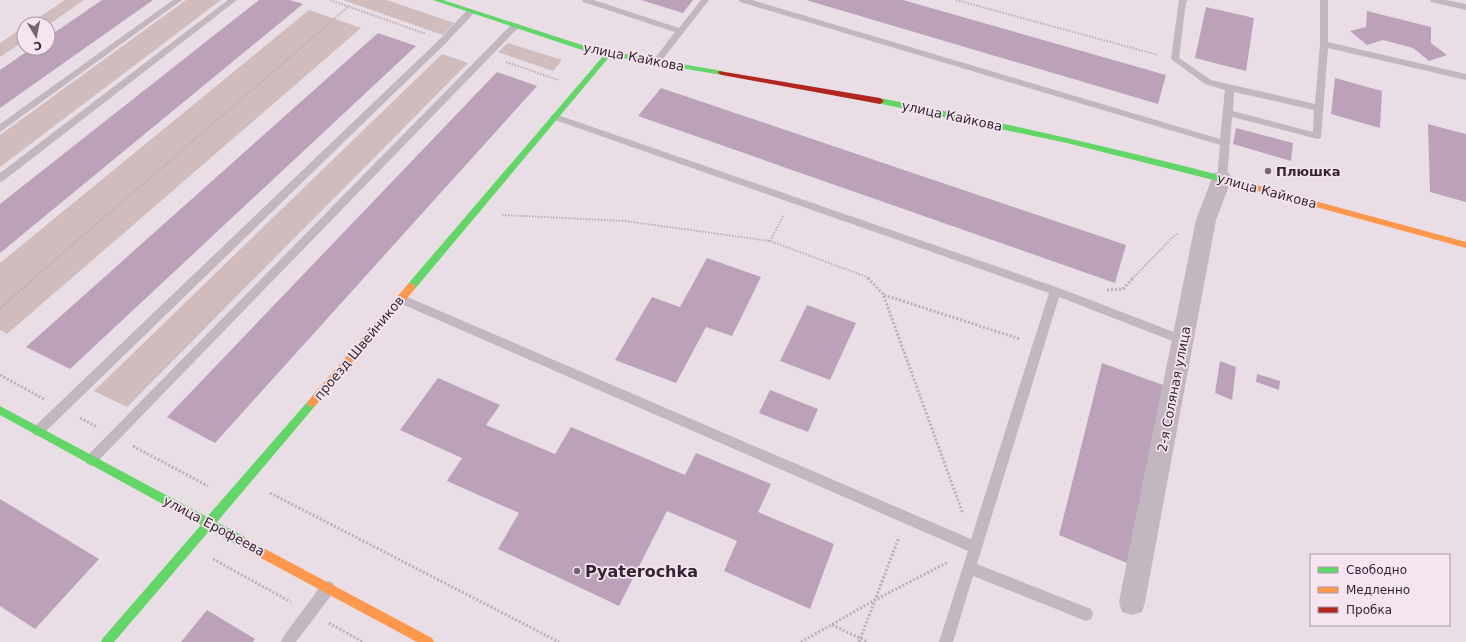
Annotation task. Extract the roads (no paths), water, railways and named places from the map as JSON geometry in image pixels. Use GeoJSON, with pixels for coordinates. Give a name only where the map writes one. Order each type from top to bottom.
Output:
{"type":"FeatureCollection","features":[{"type":"Feature","properties":{"kind":"street","name":"улица Кайкова"},"geometry":{"type":"LineString","coordinates":[[436,0],[590,50],[854,96],[953,115],[1222,178],[1466,245]]}},
{"type":"Feature","properties":{"kind":"street","name":"проезд Швейников"},"geometry":{"type":"LineString","coordinates":[[107,642],[247,481],[609,53]]}},
{"type":"Feature","properties":{"kind":"street","name":"2-я Соляная улица"},"geometry":{"type":"LineString","coordinates":[[1132,602],[1206,220],[1222,178]]}},
{"type":"Feature","properties":{"kind":"street","name":"улица Ерофеева"},"geometry":{"type":"LineString","coordinates":[[0,410],[428,642]]}},
{"type":"Feature","properties":{"kind":"lane"},"geometry":{"type":"LineString","coordinates":[[0,129],[178,0]]}},
{"type":"Feature","properties":{"kind":"lane"},"geometry":{"type":"LineString","coordinates":[[0,178],[233,0]]}},
{"type":"Feature","properties":{"kind":"lane"},"geometry":{"type":"LineString","coordinates":[[586,0],[680,30]]}},
{"type":"Feature","properties":{"kind":"lane"},"geometry":{"type":"LineString","coordinates":[[656,62],[705,0]]}},
{"type":"Feature","properties":{"kind":"lane"},"geometry":{"type":"LineString","coordinates":[[743,0],[1224,143]]}},
{"type":"Feature","properties":{"kind":"lane"},"geometry":{"type":"LineString","coordinates":[[1184,0],[1182,1],[1175,59],[1208,82],[1319,108]]}},
{"type":"Feature","properties":{"kind":"lane"},"geometry":{"type":"LineString","coordinates":[[1229,113],[1318,136],[1324,44],[1324,0]]}},
{"type":"Feature","properties":{"kind":"lane"},"geometry":{"type":"LineString","coordinates":[[1434,0],[1466,7]]}},
{"type":"Feature","properties":{"kind":"lane"},"geometry":{"type":"LineString","coordinates":[[38,431],[444,40],[470,12]]}},
{"type":"Feature","properties":{"kind":"lane"},"geometry":{"type":"LineString","coordinates":[[91,460],[515,26]]}},
{"type":"Feature","properties":{"kind":"lane"},"geometry":{"type":"LineString","coordinates":[[1324,44],[1466,77]]}},
{"type":"Feature","properties":{"kind":"lane"},"geometry":{"type":"LineString","coordinates":[[1222,178],[1224,143],[1229,113],[1230,88]]}},
{"type":"Feature","properties":{"kind":"lane"},"geometry":{"type":"LineString","coordinates":[[555,117],[1055,291],[1183,340]]}},
{"type":"Feature","properties":{"kind":"lane"},"geometry":{"type":"LineString","coordinates":[[946,642],[1055,291]]}},
{"type":"Feature","properties":{"kind":"lane"},"geometry":{"type":"LineString","coordinates":[[400,299],[976,548]]}},
{"type":"Feature","properties":{"kind":"lane"},"geometry":{"type":"LineString","coordinates":[[970,568],[1086,614]]}},
{"type":"Feature","properties":{"kind":"lane"},"geometry":{"type":"LineString","coordinates":[[288,642],[328,588]]}},
{"type":"Feature","properties":{"kind":"place","name":"Плюшка"},"geometry":{"type":"Point","coordinates":[1268,171]}},
{"type":"Feature","properties":{"kind":"place","name":"Pyaterochka"},"geometry":{"type":"Point","coordinates":[577,571]}}]}
